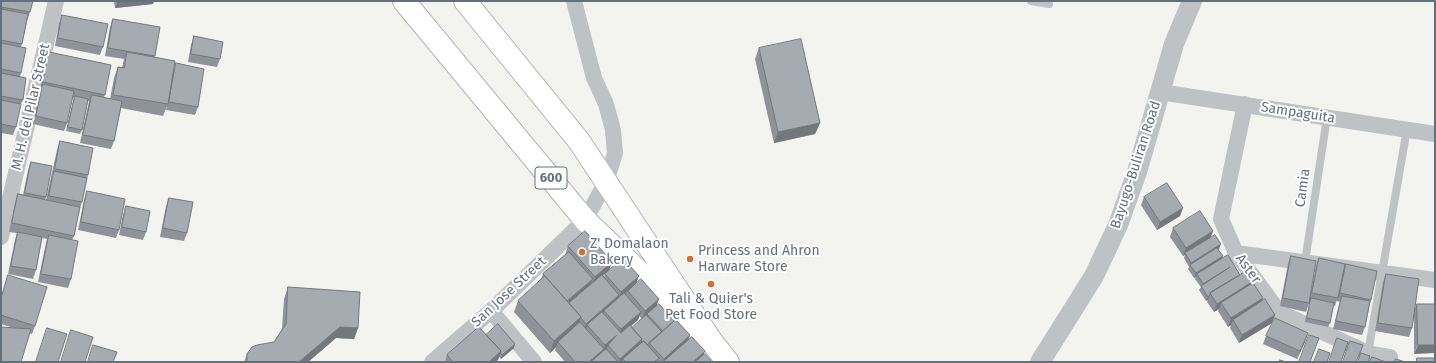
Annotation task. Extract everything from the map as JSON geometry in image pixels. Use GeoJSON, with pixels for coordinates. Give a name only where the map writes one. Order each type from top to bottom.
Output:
{"type":"FeatureCollection","features":[{"type":"Feature","properties":{"kind":"main road","name":"600"},"geometry":{"type":"LineString","coordinates":[[404,1],[585,220],[712,342]]}},
{"type":"Feature","properties":{"kind":"main road","name":"600"},"geometry":{"type":"LineString","coordinates":[[465,1],[579,141],[712,342],[728,362]]}},
{"type":"Feature","properties":{"kind":"street","name":"M. H. del Pilar Street"},"geometry":{"type":"LineString","coordinates":[[1,237],[56,1]]}},
{"type":"Feature","properties":{"kind":"street","name":"San Jose Street"},"geometry":{"type":"LineString","coordinates":[[432,362],[491,311],[585,220],[606,182],[615,153],[613,130],[606,104],[594,78],[574,1]]}},
{"type":"Feature","properties":{"kind":"street","name":"Bayugo-Buliran Road"},"geometry":{"type":"LineString","coordinates":[[1040,362],[1094,276],[1118,225],[1137,172],[1174,44],[1192,1]]}},
{"type":"Feature","properties":{"kind":"street","name":"Sampaguita"},"geometry":{"type":"LineString","coordinates":[[1160,92],[1435,134]]}},
{"type":"Feature","properties":{"kind":"street","name":"Aster"},"geometry":{"type":"LineString","coordinates":[[1246,104],[1221,219],[1236,253],[1279,312],[1368,353],[1390,357]]}},
{"type":"Feature","properties":{"kind":"street"},"geometry":{"type":"LineString","coordinates":[[1236,253],[1435,280]]}},
{"type":"Feature","properties":{"kind":"street"},"geometry":{"type":"LineString","coordinates":[[491,311],[531,361]]}},
{"type":"Feature","properties":{"kind":"lane"},"geometry":{"type":"LineString","coordinates":[[1031,1],[1049,4]]}},
{"type":"Feature","properties":{"kind":"lane","name":"Camia"},"geometry":{"type":"LineString","coordinates":[[1306,262],[1327,117]]}},
{"type":"Feature","properties":{"kind":"lane"},"geometry":{"type":"LineString","coordinates":[[1368,353],[1407,129]]}},
{"type":"Feature","properties":{"kind":"building"},"geometry":{"type":"Polygon","coordinates":[[[1,1],[33,1],[30,12],[1,7],[1,1]]]}},
{"type":"Feature","properties":{"kind":"building"},"geometry":{"type":"Polygon","coordinates":[[[1,9],[28,14],[22,44],[1,40],[1,9]]]}},
{"type":"Feature","properties":{"kind":"building"},"geometry":{"type":"Polygon","coordinates":[[[62,15],[108,24],[103,47],[58,38],[62,15]]]}},
{"type":"Feature","properties":{"kind":"building"},"geometry":{"type":"Polygon","coordinates":[[[113,19],[160,27],[155,56],[108,48],[113,19]]]}},
{"type":"Feature","properties":{"kind":"building"},"geometry":{"type":"Polygon","coordinates":[[[194,36],[223,42],[220,59],[191,54],[194,36]]]}},
{"type":"Feature","properties":{"kind":"building"},"geometry":{"type":"Polygon","coordinates":[[[801,39],[820,123],[778,132],[759,48],[801,39]]]}},
{"type":"Feature","properties":{"kind":"building"},"geometry":{"type":"Polygon","coordinates":[[[1,43],[26,48],[21,73],[1,69],[1,43]]]}},
{"type":"Feature","properties":{"kind":"building"},"geometry":{"type":"Polygon","coordinates":[[[49,52],[111,65],[105,95],[43,82],[49,52]]]}},
{"type":"Feature","properties":{"kind":"building"},"geometry":{"type":"Polygon","coordinates":[[[127,52],[175,61],[168,104],[113,95],[118,67],[124,68],[127,52]]]}},
{"type":"Feature","properties":{"kind":"building"},"geometry":{"type":"Polygon","coordinates":[[[176,63],[204,69],[198,107],[169,102],[176,63]]]}},
{"type":"Feature","properties":{"kind":"building"},"geometry":{"type":"Polygon","coordinates":[[[1,73],[26,78],[23,100],[1,96],[1,73]]]}},
{"type":"Feature","properties":{"kind":"building"},"geometry":{"type":"Polygon","coordinates":[[[43,84],[74,91],[67,123],[36,116],[43,84]]]}},
{"type":"Feature","properties":{"kind":"building"},"geometry":{"type":"Polygon","coordinates":[[[92,95],[122,101],[114,141],[83,135],[92,95]]]}},
{"type":"Feature","properties":{"kind":"building"},"geometry":{"type":"Polygon","coordinates":[[[75,96],[88,99],[82,130],[68,127],[75,96]]]}},
{"type":"Feature","properties":{"kind":"building"},"geometry":{"type":"Polygon","coordinates":[[[1,100],[21,104],[16,127],[1,124],[1,100]]]}},
{"type":"Feature","properties":{"kind":"building"},"geometry":{"type":"Polygon","coordinates":[[[60,141],[93,148],[88,175],[55,169],[60,141]]]}},
{"type":"Feature","properties":{"kind":"building"},"geometry":{"type":"Polygon","coordinates":[[[31,162],[52,166],[46,197],[25,193],[31,162]]]}},
{"type":"Feature","properties":{"kind":"building"},"geometry":{"type":"Polygon","coordinates":[[[54,171],[87,178],[82,202],[49,196],[54,171]]]}},
{"type":"Feature","properties":{"kind":"building"},"geometry":{"type":"Polygon","coordinates":[[[1167,183],[1183,208],[1160,222],[1144,197],[1167,183]]]}},
{"type":"Feature","properties":{"kind":"building"},"geometry":{"type":"Polygon","coordinates":[[[87,191],[125,199],[119,230],[81,222],[87,191]]]}},
{"type":"Feature","properties":{"kind":"building"},"geometry":{"type":"Polygon","coordinates":[[[18,194],[80,207],[74,236],[12,223],[18,194]]]}},
{"type":"Feature","properties":{"kind":"building"},"geometry":{"type":"Polygon","coordinates":[[[169,198],[193,202],[187,233],[163,228],[169,198]]]}},
{"type":"Feature","properties":{"kind":"building"},"geometry":{"type":"Polygon","coordinates":[[[126,206],[150,211],[146,232],[122,227],[126,206]]]}},
{"type":"Feature","properties":{"kind":"building"},"geometry":{"type":"Polygon","coordinates":[[[1200,211],[1213,231],[1186,248],[1173,228],[1200,211]]]}},
{"type":"Feature","properties":{"kind":"building"},"geometry":{"type":"Polygon","coordinates":[[[585,231],[612,262],[595,277],[568,246],[585,231]]]}},
{"type":"Feature","properties":{"kind":"building"},"geometry":{"type":"Polygon","coordinates":[[[18,232],[42,237],[36,270],[11,266],[18,232]]]}},
{"type":"Feature","properties":{"kind":"building"},"geometry":{"type":"Polygon","coordinates":[[[49,235],[78,241],[71,279],[41,274],[49,235]]]}},
{"type":"Feature","properties":{"kind":"building"},"geometry":{"type":"Polygon","coordinates":[[[1215,235],[1221,244],[1191,263],[1185,253],[1215,235]]]}},
{"type":"Feature","properties":{"kind":"building"},"geometry":{"type":"Polygon","coordinates":[[[1217,248],[1223,256],[1196,273],[1190,265],[1217,248]]]}},
{"type":"Feature","properties":{"kind":"building"},"geometry":{"type":"Polygon","coordinates":[[[569,252],[593,279],[567,301],[543,274],[569,252]]]}},
{"type":"Feature","properties":{"kind":"building"},"geometry":{"type":"Polygon","coordinates":[[[1228,255],[1240,275],[1210,293],[1208,297],[1201,286],[1230,267],[1203,284],[1197,274],[1228,255]]]}},
{"type":"Feature","properties":{"kind":"building"},"geometry":{"type":"Polygon","coordinates":[[[1291,256],[1316,261],[1309,303],[1283,298],[1291,256]]]}},
{"type":"Feature","properties":{"kind":"building"},"geometry":{"type":"Polygon","coordinates":[[[623,258],[639,276],[621,292],[605,274],[623,258]]]}},
{"type":"Feature","properties":{"kind":"building"},"geometry":{"type":"Polygon","coordinates":[[[1319,258],[1345,264],[1338,298],[1312,293],[1319,258]]]}},
{"type":"Feature","properties":{"kind":"building"},"geometry":{"type":"Polygon","coordinates":[[[1346,264],[1377,271],[1371,300],[1340,293],[1346,264]]]}},
{"type":"Feature","properties":{"kind":"building"},"geometry":{"type":"Polygon","coordinates":[[[1245,272],[1252,282],[1217,304],[1210,293],[1245,272]]]}},
{"type":"Feature","properties":{"kind":"building"},"geometry":{"type":"Polygon","coordinates":[[[1386,274],[1419,279],[1412,328],[1378,323],[1386,274]]]}},
{"type":"Feature","properties":{"kind":"building"},"geometry":{"type":"Polygon","coordinates":[[[8,275],[47,287],[35,326],[1,315],[1,299],[8,275]]]}},
{"type":"Feature","properties":{"kind":"building"},"geometry":{"type":"Polygon","coordinates":[[[602,275],[619,295],[586,324],[569,303],[602,275]]]}},
{"type":"Feature","properties":{"kind":"building"},"geometry":{"type":"Polygon","coordinates":[[[545,276],[581,317],[554,341],[518,301],[545,276]]]}},
{"type":"Feature","properties":{"kind":"building"},"geometry":{"type":"Polygon","coordinates":[[[641,279],[659,299],[645,311],[628,291],[641,279]]]}},
{"type":"Feature","properties":{"kind":"building"},"geometry":{"type":"Polygon","coordinates":[[[1253,283],[1263,298],[1231,318],[1221,303],[1253,283]]]}},
{"type":"Feature","properties":{"kind":"building"},"geometry":{"type":"Polygon","coordinates":[[[288,287],[360,292],[358,328],[340,327],[299,362],[247,362],[247,354],[252,347],[274,342],[286,324],[288,287]]]}},
{"type":"Feature","properties":{"kind":"building"},"geometry":{"type":"Polygon","coordinates":[[[624,293],[641,312],[621,329],[604,311],[624,293]]]}},
{"type":"Feature","properties":{"kind":"building"},"geometry":{"type":"Polygon","coordinates":[[[1342,296],[1370,301],[1365,327],[1336,321],[1342,296]]]}},
{"type":"Feature","properties":{"kind":"building"},"geometry":{"type":"Polygon","coordinates":[[[1311,298],[1334,303],[1330,323],[1307,318],[1311,298]]]}},
{"type":"Feature","properties":{"kind":"building"},"geometry":{"type":"Polygon","coordinates":[[[1265,299],[1275,315],[1242,335],[1233,320],[1265,299]]]}},
{"type":"Feature","properties":{"kind":"building"},"geometry":{"type":"Polygon","coordinates":[[[659,304],[674,321],[663,331],[647,314],[659,304]]]}},
{"type":"Feature","properties":{"kind":"building"},"geometry":{"type":"Polygon","coordinates":[[[1417,304],[1435,304],[1435,345],[1418,345],[1417,304]]]}},
{"type":"Feature","properties":{"kind":"building"},"geometry":{"type":"Polygon","coordinates":[[[602,312],[621,333],[630,325],[642,339],[620,359],[608,345],[617,335],[605,345],[587,325],[602,312]]]}},
{"type":"Feature","properties":{"kind":"building"},"geometry":{"type":"Polygon","coordinates":[[[646,315],[662,332],[647,345],[644,341],[641,341],[642,339],[632,328],[646,315]]]}},
{"type":"Feature","properties":{"kind":"building"},"geometry":{"type":"Polygon","coordinates":[[[1275,318],[1308,333],[1300,351],[1266,336],[1275,318]]]}},
{"type":"Feature","properties":{"kind":"building"},"geometry":{"type":"Polygon","coordinates":[[[676,320],[690,335],[664,359],[649,343],[676,320]]]}},
{"type":"Feature","properties":{"kind":"building"},"geometry":{"type":"Polygon","coordinates":[[[580,322],[604,349],[589,362],[575,362],[558,342],[580,322]]]}},
{"type":"Feature","properties":{"kind":"building"},"geometry":{"type":"Polygon","coordinates":[[[498,324],[515,344],[502,355],[500,353],[501,351],[486,335],[498,324]]]}},
{"type":"Feature","properties":{"kind":"building"},"geometry":{"type":"Polygon","coordinates":[[[1,327],[31,329],[21,362],[1,362],[1,327]]]}},
{"type":"Feature","properties":{"kind":"building"},"geometry":{"type":"Polygon","coordinates":[[[479,327],[501,351],[489,362],[453,362],[447,355],[479,327]]]}},
{"type":"Feature","properties":{"kind":"building"},"geometry":{"type":"Polygon","coordinates":[[[47,328],[67,334],[58,362],[36,362],[47,328]]]}},
{"type":"Feature","properties":{"kind":"building"},"geometry":{"type":"Polygon","coordinates":[[[71,330],[93,337],[85,362],[61,362],[71,330]]]}},
{"type":"Feature","properties":{"kind":"building"},"geometry":{"type":"Polygon","coordinates":[[[1309,335],[1319,338],[1310,362],[1299,362],[1309,335]]]}},
{"type":"Feature","properties":{"kind":"building"},"geometry":{"type":"Polygon","coordinates":[[[692,337],[705,351],[693,362],[663,362],[692,337]]]}},
{"type":"Feature","properties":{"kind":"building"},"geometry":{"type":"Polygon","coordinates":[[[1337,338],[1348,342],[1341,362],[1329,362],[1337,338]]]}},
{"type":"Feature","properties":{"kind":"building"},"geometry":{"type":"Polygon","coordinates":[[[644,341],[659,358],[654,362],[626,362],[623,359],[644,341]]]}},
{"type":"Feature","properties":{"kind":"building"},"geometry":{"type":"Polygon","coordinates":[[[1350,341],[1363,345],[1356,362],[1343,362],[1350,341]]]}},
{"type":"Feature","properties":{"kind":"building"},"geometry":{"type":"Polygon","coordinates":[[[93,345],[117,352],[113,362],[88,362],[93,345]]]}},
{"type":"Feature","properties":{"kind":"building"},"geometry":{"type":"Polygon","coordinates":[[[606,349],[618,362],[591,362],[606,349]]]}},
{"type":"Feature","properties":{"kind":"building"},"geometry":{"type":"Polygon","coordinates":[[[1319,349],[1330,353],[1327,362],[1314,362],[1319,349]]]}},
{"type":"Feature","properties":{"kind":"building"},"geometry":{"type":"Polygon","coordinates":[[[1361,353],[1370,356],[1368,362],[1358,362],[1361,353]]]}},
{"type":"Feature","properties":{"kind":"building"},"geometry":{"type":"Polygon","coordinates":[[[705,354],[712,362],[695,362],[705,354]]]}},
{"type":"Feature","properties":{"kind":"building"},"geometry":{"type":"Polygon","coordinates":[[[1372,357],[1386,362],[1370,362],[1372,357]]]}},
{"type":"Feature","properties":{"kind":"building"},"geometry":{"type":"Polygon","coordinates":[[[1417,358],[1435,358],[1435,362],[1417,362],[1417,358]]]}},
{"type":"Feature","properties":{"kind":"building"},"geometry":{"type":"Polygon","coordinates":[[[1396,359],[1405,362],[1394,362],[1396,359]]]}},
{"type":"Feature","properties":{"kind":"place","name":"Z' Domalaon Bakery"},"geometry":{"type":"Point","coordinates":[582,252]}},
{"type":"Feature","properties":{"kind":"place","name":"Princess and Ahron Harware Store"},"geometry":{"type":"Point","coordinates":[690,259]}},
{"type":"Feature","properties":{"kind":"place","name":"Tali & Quier's Pet Food Store"},"geometry":{"type":"Point","coordinates":[711,284]}}]}
